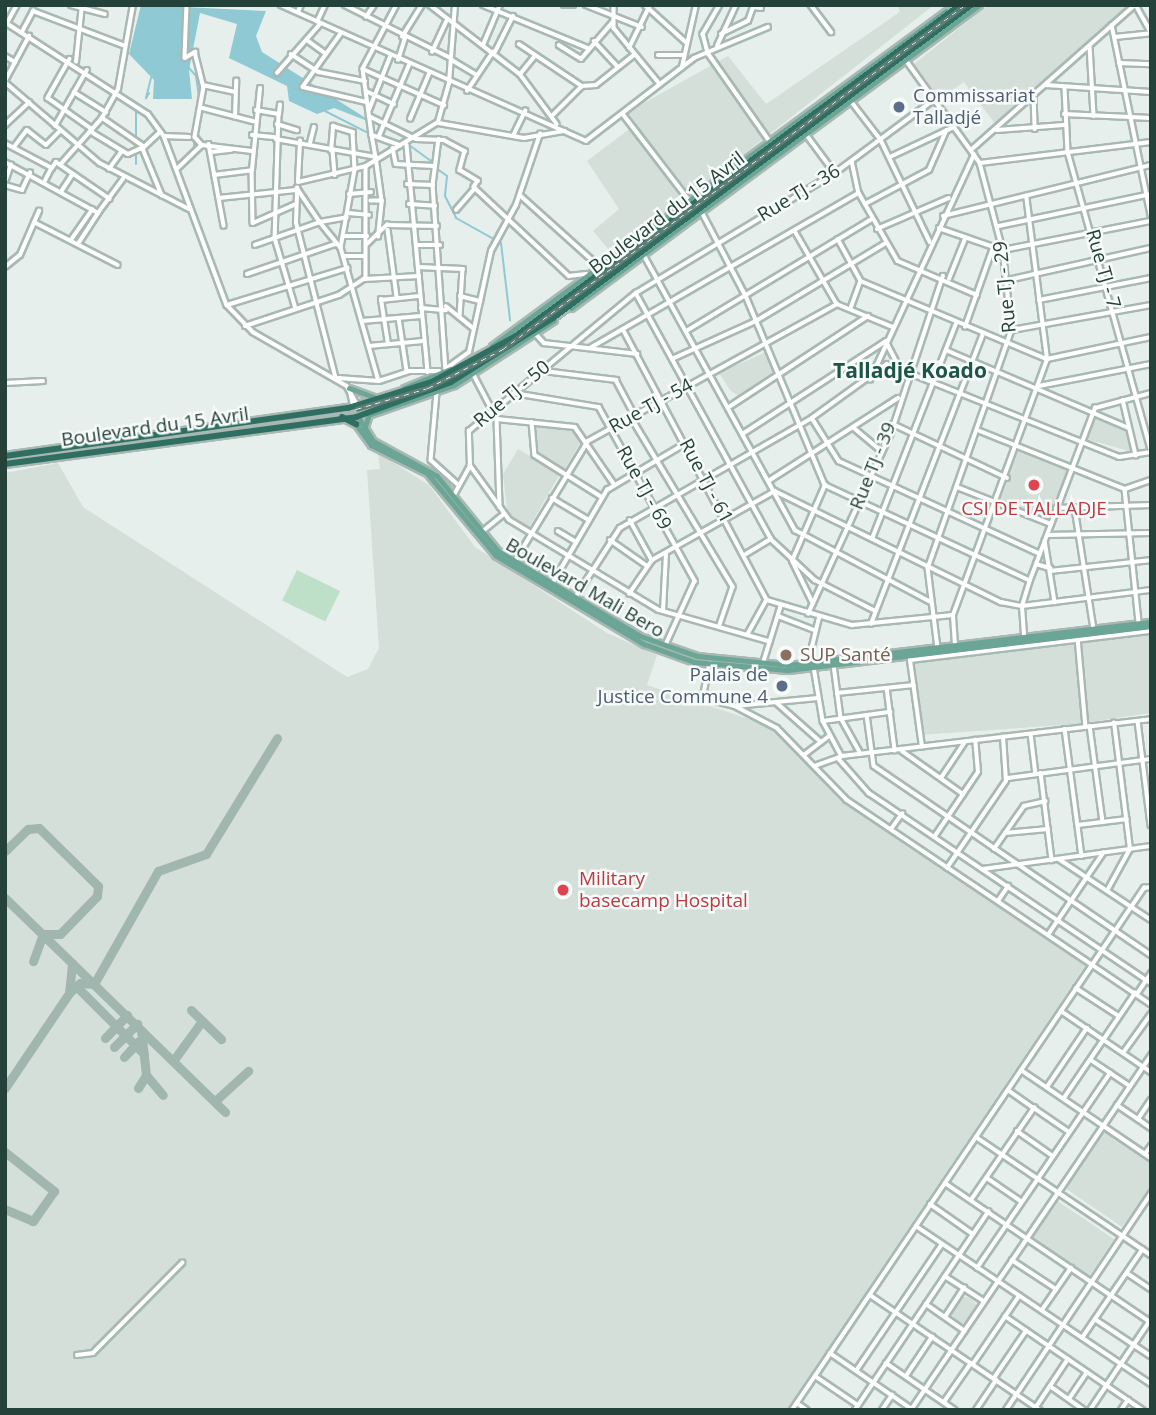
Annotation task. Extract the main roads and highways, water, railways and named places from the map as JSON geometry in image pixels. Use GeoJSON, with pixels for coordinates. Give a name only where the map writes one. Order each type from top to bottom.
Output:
{"type":"FeatureCollection","features":[{"type":"Feature","properties":{"kind":"highway","name":"Boulevard du 15 Avril"},"geometry":{"type":"LineString","coordinates":[[5,464],[340,417],[438,387],[502,354],[971,5]]}},
{"type":"Feature","properties":{"kind":"highway","name":"Boulevard du 15 Avril"},"geometry":{"type":"LineString","coordinates":[[5,456],[358,411],[439,379],[516,336],[955,6]]}},
{"type":"Feature","properties":{"kind":"main road","name":"Boulevard du 15 Avril"},"geometry":{"type":"LineString","coordinates":[[358,411],[437,393],[474,375],[536,334],[979,5]]}},
{"type":"Feature","properties":{"kind":"main road","name":"Boulevard du 15 Avril"},"geometry":{"type":"LineString","coordinates":[[358,411],[375,397],[483,352],[610,262],[955,6]]}},
{"type":"Feature","properties":{"kind":"main road"},"geometry":{"type":"LineString","coordinates":[[349,388],[375,397]]}},
{"type":"Feature","properties":{"kind":"main road","name":"Boulevard Mali Bero"},"geometry":{"type":"LineString","coordinates":[[358,411],[364,433],[424,465],[495,555],[664,647],[710,663],[811,666],[1078,637],[1094,631],[1139,623],[1151,624]]}},
{"type":"Feature","properties":{"kind":"main road","name":"Boulevard Mali Bero"},"geometry":{"type":"LineString","coordinates":[[358,411],[371,445],[426,473],[480,533],[514,562],[644,644],[710,663],[762,666],[834,665],[942,651],[955,645],[1024,635],[1151,624]]}},
{"type":"Feature","properties":{"kind":"water"},"geometry":{"type":"Polygon","coordinates":[[[141,5],[266,11],[256,36],[262,52],[375,124],[334,108],[317,114],[289,101],[287,86],[229,58],[237,24],[200,13],[189,70],[192,99],[153,99],[154,80],[129,54],[141,5]]]}},
{"type":"Feature","properties":{"kind":"waterway"},"geometry":{"type":"LineString","coordinates":[[188,67],[196,76],[200,106]]}},
{"type":"Feature","properties":{"kind":"waterway"},"geometry":{"type":"LineString","coordinates":[[149,93],[146,98],[151,78]]}},
{"type":"Feature","properties":{"kind":"waterway"},"geometry":{"type":"LineString","coordinates":[[136,108],[136,164]]}},
{"type":"Feature","properties":{"kind":"waterway"},"geometry":{"type":"LineString","coordinates":[[325,111],[370,134]]}},
{"type":"Feature","properties":{"kind":"waterway"},"geometry":{"type":"LineString","coordinates":[[194,139],[194,146]]}},
{"type":"Feature","properties":{"kind":"waterway"},"geometry":{"type":"LineString","coordinates":[[392,140],[403,143]]}},
{"type":"Feature","properties":{"kind":"waterway"},"geometry":{"type":"LineString","coordinates":[[409,145],[434,163]]}},
{"type":"Feature","properties":{"kind":"waterway"},"geometry":{"type":"LineString","coordinates":[[436,168],[447,176],[445,196],[456,218],[501,243],[510,320]]}},
{"type":"Feature","properties":{"kind":"railway"},"geometry":{"type":"LineString","coordinates":[[356,409],[428,388],[503,349],[965,5]]}},
{"type":"Feature","properties":{"kind":"place","name":"Commissariat Talladjé"},"geometry":{"type":"Point","coordinates":[899,107]}},
{"type":"Feature","properties":{"kind":"place","name":"CSI DE TALLADJE"},"geometry":{"type":"Point","coordinates":[1034,485]}},
{"type":"Feature","properties":{"kind":"place","name":"SUP Santé"},"geometry":{"type":"Point","coordinates":[786,655]}},
{"type":"Feature","properties":{"kind":"place","name":"Palais de Justice Commune 4"},"geometry":{"type":"Point","coordinates":[782,686]}},
{"type":"Feature","properties":{"kind":"place","name":"Military basecamp Hospital"},"geometry":{"type":"Point","coordinates":[563,890]}},
{"type":"Feature","properties":{"kind":"district","name":"Talladjé Koado"},"geometry":{"type":"Point","coordinates":[910,370]}}]}
